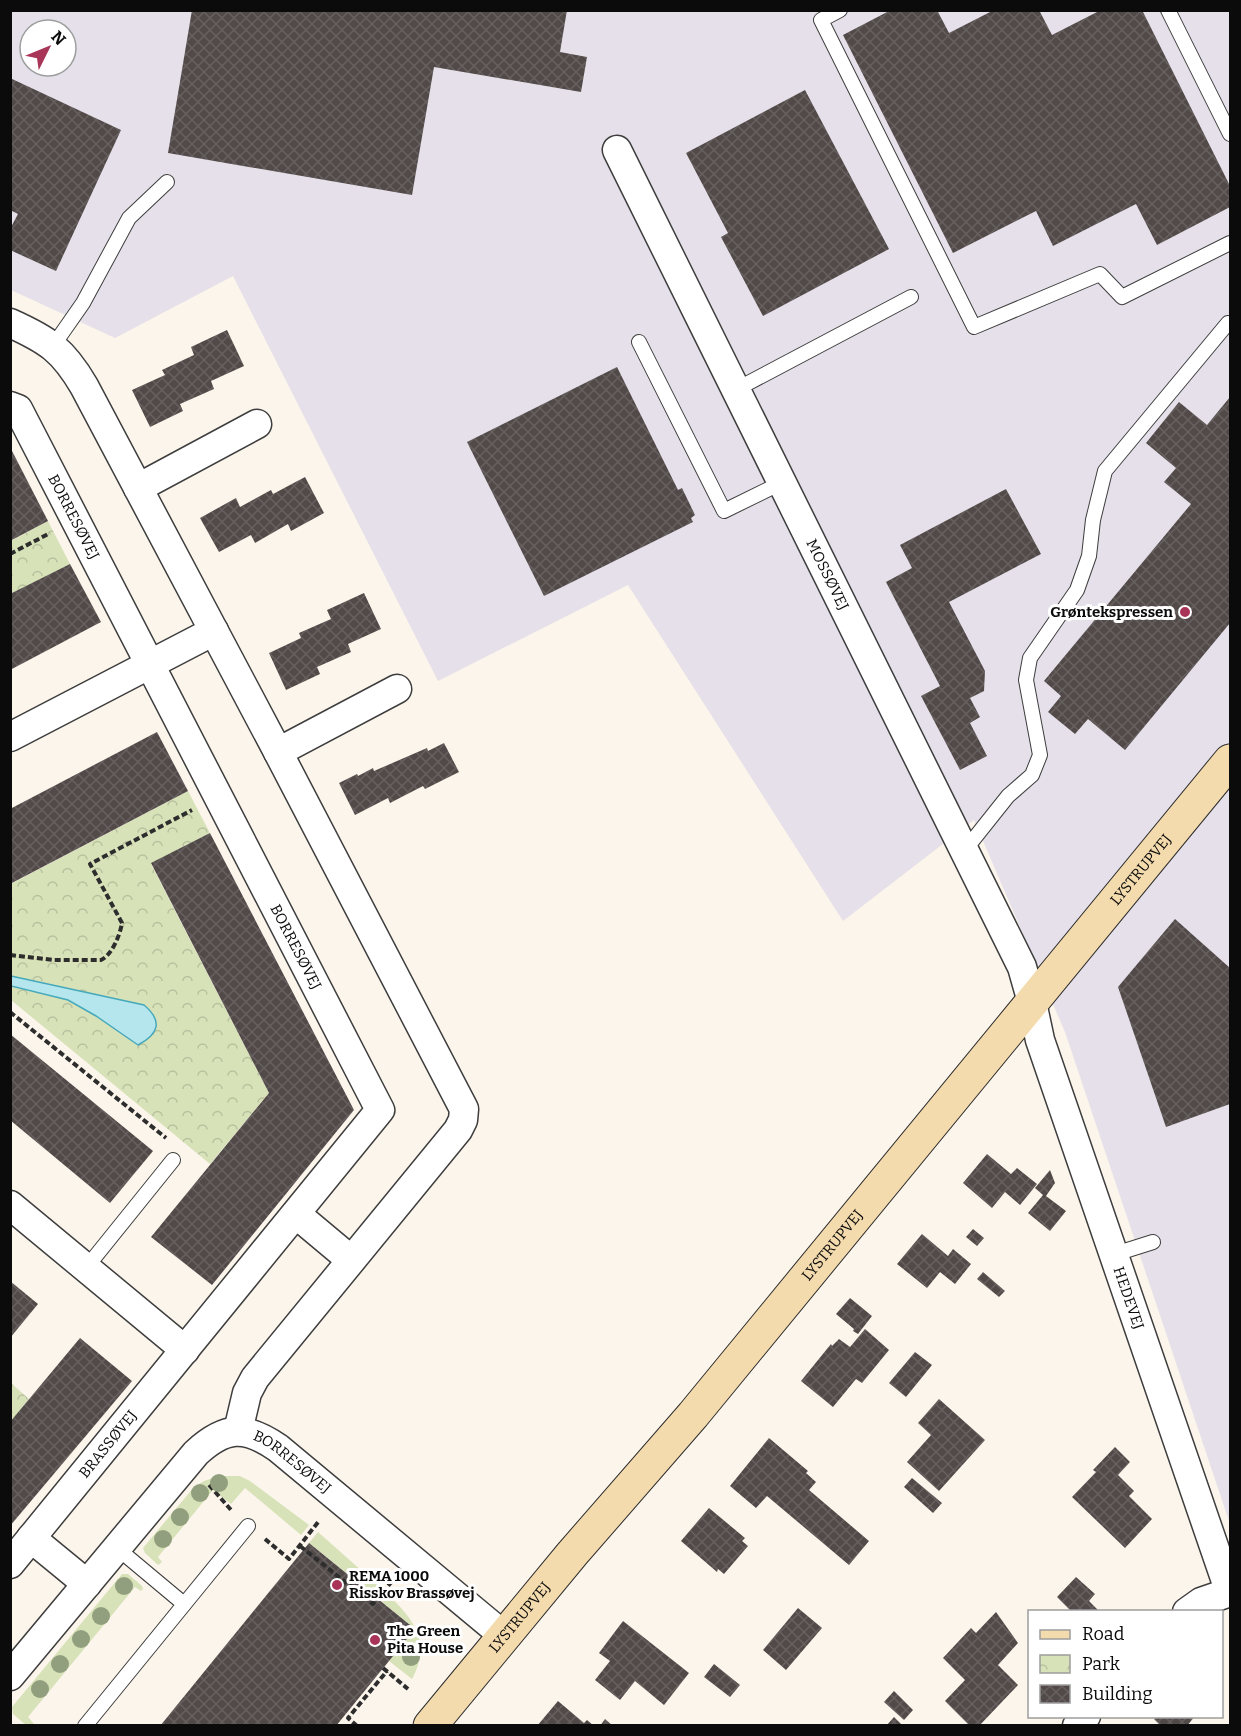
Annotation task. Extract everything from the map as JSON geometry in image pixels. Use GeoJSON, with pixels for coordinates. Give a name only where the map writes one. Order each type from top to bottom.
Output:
{"type":"FeatureCollection","features":[{"type":"Feature","properties":{"kind":"street","name":"MOSSØVEJ"},"geometry":{"type":"LineString","coordinates":[[617,150],[1022,967],[1032,1002]]}},
{"type":"Feature","properties":{"kind":"street","name":"BORRESØVEJ"},"geometry":{"type":"LineString","coordinates":[[10,323],[53,346],[77,374],[278,752],[464,1110],[463,1120],[458,1130],[255,1378],[247,1393],[238,1431],[253,1434],[269,1442],[503,1635]]}},
{"type":"Feature","properties":{"kind":"street","name":"BORRESØVEJ"},"geometry":{"type":"LineString","coordinates":[[10,406],[18,409],[380,1110],[184,1350]]}},
{"type":"Feature","properties":{"kind":"street"},"geometry":{"type":"LineString","coordinates":[[138,488],[257,424]]}},
{"type":"Feature","properties":{"kind":"street"},"geometry":{"type":"LineString","coordinates":[[10,737],[214,631]]}},
{"type":"Feature","properties":{"kind":"street"},"geometry":{"type":"LineString","coordinates":[[278,752],[397,689]]}},
{"type":"Feature","properties":{"kind":"street","name":"LYSTRUPVEJ"},"geometry":{"type":"LineString","coordinates":[[430,1725],[503,1635],[699,1407],[1230,761]]}},
{"type":"Feature","properties":{"kind":"street","name":"HEDEVEJ"},"geometry":{"type":"LineString","coordinates":[[1032,1002],[1040,1040],[1230,1592]]}},
{"type":"Feature","properties":{"kind":"street"},"geometry":{"type":"LineString","coordinates":[[10,1205],[184,1350]]}},
{"type":"Feature","properties":{"kind":"street"},"geometry":{"type":"LineString","coordinates":[[296,1214],[351,1260]]}},
{"type":"Feature","properties":{"kind":"street","name":"BRASSØVEJ"},"geometry":{"type":"LineString","coordinates":[[10,1564],[184,1350]]}},
{"type":"Feature","properties":{"kind":"street"},"geometry":{"type":"LineString","coordinates":[[10,1676],[190,1459],[216,1437],[238,1431]]}},
{"type":"Feature","properties":{"kind":"street"},"geometry":{"type":"LineString","coordinates":[[32,1538],[87,1584]]}},
{"type":"Feature","properties":{"kind":"street"},"geometry":{"type":"LineString","coordinates":[[1189,1610],[1201,1602],[1230,1592]]}},
{"type":"Feature","properties":{"kind":"lane"},"geometry":{"type":"LineString","coordinates":[[840,10],[821,20],[974,327],[1100,274],[1122,297],[1230,243]]}},
{"type":"Feature","properties":{"kind":"lane"},"geometry":{"type":"LineString","coordinates":[[1168,10],[1230,134]]}},
{"type":"Feature","properties":{"kind":"lane"},"geometry":{"type":"LineString","coordinates":[[53,346],[83,303],[129,218],[166,182]]}},
{"type":"Feature","properties":{"kind":"lane"},"geometry":{"type":"LineString","coordinates":[[735,390],[911,297]]}},
{"type":"Feature","properties":{"kind":"lane"},"geometry":{"type":"LineString","coordinates":[[965,850],[1008,796],[1032,775],[1040,755],[1026,680],[1030,658],[1077,590],[1089,556],[1093,520],[1105,471],[1228,323]]}},
{"type":"Feature","properties":{"kind":"lane"},"geometry":{"type":"LineString","coordinates":[[639,342],[724,511],[781,483]]}},
{"type":"Feature","properties":{"kind":"lane"},"geometry":{"type":"LineString","coordinates":[[86,1268],[173,1160]]}},
{"type":"Feature","properties":{"kind":"lane"},"geometry":{"type":"LineString","coordinates":[[1115,1254],[1153,1242]]}},
{"type":"Feature","properties":{"kind":"lane"},"geometry":{"type":"LineString","coordinates":[[85,1725],[248,1526]]}},
{"type":"Feature","properties":{"kind":"lane"},"geometry":{"type":"LineString","coordinates":[[117,1548],[184,1604]]}},
{"type":"Feature","properties":{"kind":"path"},"geometry":{"type":"LineString","coordinates":[[10,554],[75,519]]}},
{"type":"Feature","properties":{"kind":"path"},"geometry":{"type":"LineString","coordinates":[[10,955],[54,960],[101,960],[105,958],[120,932],[122,923],[90,864],[219,796]]}},
{"type":"Feature","properties":{"kind":"path"},"geometry":{"type":"LineString","coordinates":[[10,1012],[170,1142],[175,1150],[173,1160]]}},
{"type":"Feature","properties":{"kind":"path"},"geometry":{"type":"LineString","coordinates":[[190,1459],[213,1490],[248,1526],[294,1563]]}},
{"type":"Feature","properties":{"kind":"path"},"geometry":{"type":"LineString","coordinates":[[289,1559],[339,1498]]}},
{"type":"Feature","properties":{"kind":"path"},"geometry":{"type":"LineString","coordinates":[[300,1545],[373,1604]]}},
{"type":"Feature","properties":{"kind":"path"},"geometry":{"type":"LineString","coordinates":[[357,1725],[348,1718],[385,1670],[408,1689]]}},
{"type":"Feature","properties":{"kind":"shaded area"},"geometry":{"type":"Polygon","coordinates":[[[11,11],[1230,11],[1230,1524],[1065,1032],[974,820],[843,921],[628,585],[438,681],[233,276],[115,338],[11,290],[11,11]]]}},
{"type":"Feature","properties":{"kind":"green space"},"geometry":{"type":"Polygon","coordinates":[[[48,521],[70,564],[11,594],[11,541],[48,521]]]}},
{"type":"Feature","properties":{"kind":"green space"},"geometry":{"type":"Polygon","coordinates":[[[188,791],[210,833],[151,864],[269,1093],[210,1164],[11,1000],[11,884],[188,791]]]}},
{"type":"Feature","properties":{"kind":"green space"},"geometry":{"type":"Polygon","coordinates":[[[11,1383],[29,1399],[11,1422],[11,1383]]]}},
{"type":"Feature","properties":{"kind":"green space"},"geometry":{"type":"Polygon","coordinates":[[[219,1476],[240,1476],[250,1481],[309,1525],[301,1535],[245,1488],[231,1504],[213,1490],[158,1557],[162,1562],[158,1565],[145,1553],[143,1548],[194,1487],[219,1476]]]}},
{"type":"Feature","properties":{"kind":"green space"},"geometry":{"type":"Polygon","coordinates":[[[318,1532],[380,1587],[374,1595],[309,1543],[318,1532]]]}},
{"type":"Feature","properties":{"kind":"green space"},"geometry":{"type":"Polygon","coordinates":[[[122,1574],[128,1574],[143,1589],[141,1591],[135,1587],[28,1717],[35,1725],[26,1725],[13,1714],[12,1707],[122,1574]]]}},
{"type":"Feature","properties":{"kind":"green space"},"geometry":{"type":"Polygon","coordinates":[[[388,1595],[406,1613],[417,1632],[420,1654],[412,1679],[389,1661],[415,1629],[382,1602],[388,1595]]]}},
{"type":"Feature","properties":{"kind":"water"},"geometry":{"type":"Polygon","coordinates":[[[11,976],[144,1005],[154,1016],[156,1027],[145,1041],[138,1045],[68,1000],[11,986],[11,976]]]}},
{"type":"Feature","properties":{"kind":"building"},"geometry":{"type":"Polygon","coordinates":[[[192,10],[567,10],[560,52],[587,57],[581,92],[434,67],[412,195],[168,153],[192,10]]]}},
{"type":"Feature","properties":{"kind":"building"},"geometry":{"type":"Polygon","coordinates":[[[891,10],[937,10],[949,33],[994,10],[1039,10],[1052,35],[1101,10],[1142,10],[1230,186],[1230,207],[1157,245],[1136,204],[1053,246],[1036,211],[953,253],[843,35],[891,10]]]}},
{"type":"Feature","properties":{"kind":"building"},"geometry":{"type":"Polygon","coordinates":[[[10,78],[121,130],[56,271],[10,250],[10,229],[18,214],[10,210],[10,78]]]}},
{"type":"Feature","properties":{"kind":"building"},"geometry":{"type":"Polygon","coordinates":[[[805,90],[889,249],[763,316],[721,237],[728,233],[686,153],[805,90]]]}},
{"type":"Feature","properties":{"kind":"building"},"geometry":{"type":"Polygon","coordinates":[[[227,330],[244,366],[211,381],[214,389],[180,404],[183,411],[150,427],[132,390],[165,375],[162,370],[194,355],[191,347],[227,330]]]}},
{"type":"Feature","properties":{"kind":"building"},"geometry":{"type":"Polygon","coordinates":[[[617,367],[678,490],[682,488],[695,515],[691,518],[693,522],[544,596],[467,442],[617,367]]]}},
{"type":"Feature","properties":{"kind":"building"},"geometry":{"type":"Polygon","coordinates":[[[1230,397],[1230,623],[1125,750],[1088,719],[1075,734],[1048,712],[1061,696],[1044,681],[1191,504],[1164,482],[1176,468],[1146,443],[1179,402],[1207,425],[1230,397]]]}},
{"type":"Feature","properties":{"kind":"building"},"geometry":{"type":"Polygon","coordinates":[[[10,447],[48,521],[10,541],[10,447]]]}},
{"type":"Feature","properties":{"kind":"building"},"geometry":{"type":"Polygon","coordinates":[[[305,477],[324,513],[291,531],[288,524],[255,543],[251,535],[219,552],[200,518],[236,498],[240,507],[271,490],[273,494],[305,477]]]}},
{"type":"Feature","properties":{"kind":"building"},"geometry":{"type":"Polygon","coordinates":[[[1006,489],[1041,554],[949,602],[985,671],[984,691],[970,698],[980,717],[970,723],[987,756],[960,770],[921,696],[940,686],[886,582],[912,568],[900,545],[1006,489]]]}},
{"type":"Feature","properties":{"kind":"building"},"geometry":{"type":"Polygon","coordinates":[[[70,564],[101,622],[10,670],[10,594],[70,564]]]}},
{"type":"Feature","properties":{"kind":"building"},"geometry":{"type":"Polygon","coordinates":[[[364,593],[381,629],[348,644],[351,652],[317,667],[320,674],[286,690],[269,653],[301,638],[299,633],[331,619],[327,610],[364,593]]]}},
{"type":"Feature","properties":{"kind":"building"},"geometry":{"type":"Polygon","coordinates":[[[157,732],[188,791],[10,884],[10,809],[157,732]]]}},
{"type":"Feature","properties":{"kind":"building"},"geometry":{"type":"Polygon","coordinates":[[[444,743],[459,772],[425,789],[423,786],[390,803],[388,798],[355,815],[339,783],[357,774],[358,776],[373,768],[374,771],[444,743]]]}},
{"type":"Feature","properties":{"kind":"building"},"geometry":{"type":"Polygon","coordinates":[[[210,833],[354,1110],[212,1285],[151,1237],[269,1093],[151,863],[210,833]]]}},
{"type":"Feature","properties":{"kind":"building"},"geometry":{"type":"Polygon","coordinates":[[[1175,919],[1230,968],[1230,1104],[1166,1127],[1118,987],[1175,919]]]}},
{"type":"Feature","properties":{"kind":"building"},"geometry":{"type":"Polygon","coordinates":[[[10,1034],[153,1151],[110,1203],[10,1120],[10,1034]]]}},
{"type":"Feature","properties":{"kind":"building"},"geometry":{"type":"Polygon","coordinates":[[[987,1154],[1011,1174],[1017,1168],[1037,1184],[1020,1205],[1005,1192],[992,1208],[963,1183],[987,1154]]]}},
{"type":"Feature","properties":{"kind":"building"},"geometry":{"type":"Polygon","coordinates":[[[1050,1170],[1055,1183],[1046,1196],[1066,1211],[1050,1231],[1028,1213],[1043,1195],[1035,1188],[1050,1170]]]}},
{"type":"Feature","properties":{"kind":"building"},"geometry":{"type":"Polygon","coordinates":[[[973,1229],[984,1238],[977,1246],[966,1237],[973,1229]]]}},
{"type":"Feature","properties":{"kind":"building"},"geometry":{"type":"Polygon","coordinates":[[[922,1234],[948,1256],[953,1249],[971,1264],[955,1284],[940,1272],[927,1288],[897,1264],[922,1234]]]}},
{"type":"Feature","properties":{"kind":"building"},"geometry":{"type":"Polygon","coordinates":[[[983,1272],[1005,1291],[999,1297],[977,1279],[983,1272]]]}},
{"type":"Feature","properties":{"kind":"building"},"geometry":{"type":"Polygon","coordinates":[[[10,1281],[38,1304],[10,1338],[10,1281]]]}},
{"type":"Feature","properties":{"kind":"building"},"geometry":{"type":"Polygon","coordinates":[[[850,1298],[872,1316],[858,1334],[836,1314],[850,1298]]]}},
{"type":"Feature","properties":{"kind":"building"},"geometry":{"type":"Polygon","coordinates":[[[865,1329],[889,1350],[862,1383],[856,1379],[833,1407],[801,1381],[831,1344],[832,1346],[839,1339],[850,1347],[865,1329]]]}},
{"type":"Feature","properties":{"kind":"building"},"geometry":{"type":"Polygon","coordinates":[[[80,1338],[132,1381],[10,1526],[10,1422],[80,1338]]]}},
{"type":"Feature","properties":{"kind":"building"},"geometry":{"type":"Polygon","coordinates":[[[915,1352],[932,1365],[906,1397],[889,1383],[915,1352]]]}},
{"type":"Feature","properties":{"kind":"building"},"geometry":{"type":"Polygon","coordinates":[[[939,1399],[985,1440],[939,1491],[907,1462],[931,1435],[918,1423],[939,1399]]]}},
{"type":"Feature","properties":{"kind":"building"},"geometry":{"type":"Polygon","coordinates":[[[769,1438],[808,1471],[806,1473],[816,1482],[809,1490],[869,1541],[849,1565],[767,1496],[756,1508],[730,1486],[769,1438]]]}},
{"type":"Feature","properties":{"kind":"building"},"geometry":{"type":"Polygon","coordinates":[[[1115,1447],[1130,1462],[1118,1475],[1134,1491],[1129,1496],[1152,1519],[1125,1548],[1072,1497],[1096,1472],[1093,1470],[1115,1447]]]}},
{"type":"Feature","properties":{"kind":"building"},"geometry":{"type":"Polygon","coordinates":[[[912,1478],[942,1503],[933,1513],[904,1487],[912,1478]]]}},
{"type":"Feature","properties":{"kind":"building"},"geometry":{"type":"Polygon","coordinates":[[[709,1508],[745,1538],[742,1541],[748,1546],[724,1574],[718,1569],[717,1572],[681,1541],[709,1508]]]}},
{"type":"Feature","properties":{"kind":"building"},"geometry":{"type":"Polygon","coordinates":[[[309,1543],[415,1629],[389,1661],[336,1726],[160,1726],[309,1543]]]}},
{"type":"Feature","properties":{"kind":"building"},"geometry":{"type":"Polygon","coordinates":[[[1076,1577],[1095,1594],[1089,1601],[1098,1610],[1070,1610],[1057,1597],[1076,1577]]]}},
{"type":"Feature","properties":{"kind":"building"},"geometry":{"type":"Polygon","coordinates":[[[798,1608],[822,1628],[786,1670],[763,1650],[798,1608]]]}},
{"type":"Feature","properties":{"kind":"building"},"geometry":{"type":"Polygon","coordinates":[[[996,1612],[1018,1643],[998,1665],[1018,1685],[979,1726],[970,1726],[945,1701],[965,1680],[943,1658],[971,1628],[976,1633],[996,1612]]]}},
{"type":"Feature","properties":{"kind":"building"},"geometry":{"type":"Polygon","coordinates":[[[623,1621],[689,1673],[664,1705],[635,1681],[620,1700],[595,1680],[610,1661],[599,1653],[623,1621]]]}},
{"type":"Feature","properties":{"kind":"building"},"geometry":{"type":"Polygon","coordinates":[[[714,1664],[740,1685],[730,1697],[704,1677],[714,1664]]]}},
{"type":"Feature","properties":{"kind":"building"},"geometry":{"type":"Polygon","coordinates":[[[894,1691],[913,1710],[904,1720],[884,1702],[894,1691]]]}},
{"type":"Feature","properties":{"kind":"building"},"geometry":{"type":"Polygon","coordinates":[[[558,1701],[584,1723],[587,1720],[594,1726],[537,1726],[558,1701]]]}},
{"type":"Feature","properties":{"kind":"building"},"geometry":{"type":"Polygon","coordinates":[[[894,1717],[903,1726],[886,1726],[894,1717]]]}},
{"type":"Feature","properties":{"kind":"building"},"geometry":{"type":"Polygon","coordinates":[[[1193,1718],[1187,1726],[1158,1726],[1159,1724],[1154,1719],[1193,1718]]]}},
{"type":"Feature","properties":{"kind":"building"},"geometry":{"type":"Polygon","coordinates":[[[605,1719],[613,1726],[600,1726],[605,1719]]]}},
{"type":"Feature","properties":{"kind":"place","name":"Grøntekspressen"},"geometry":{"type":"Point","coordinates":[1185,612]}},
{"type":"Feature","properties":{"kind":"place","name":"REMA 1000 Risskov Brassøvej"},"geometry":{"type":"Point","coordinates":[337,1585]}},
{"type":"Feature","properties":{"kind":"place","name":"The Green Pita House"},"geometry":{"type":"Point","coordinates":[375,1640]}}]}
